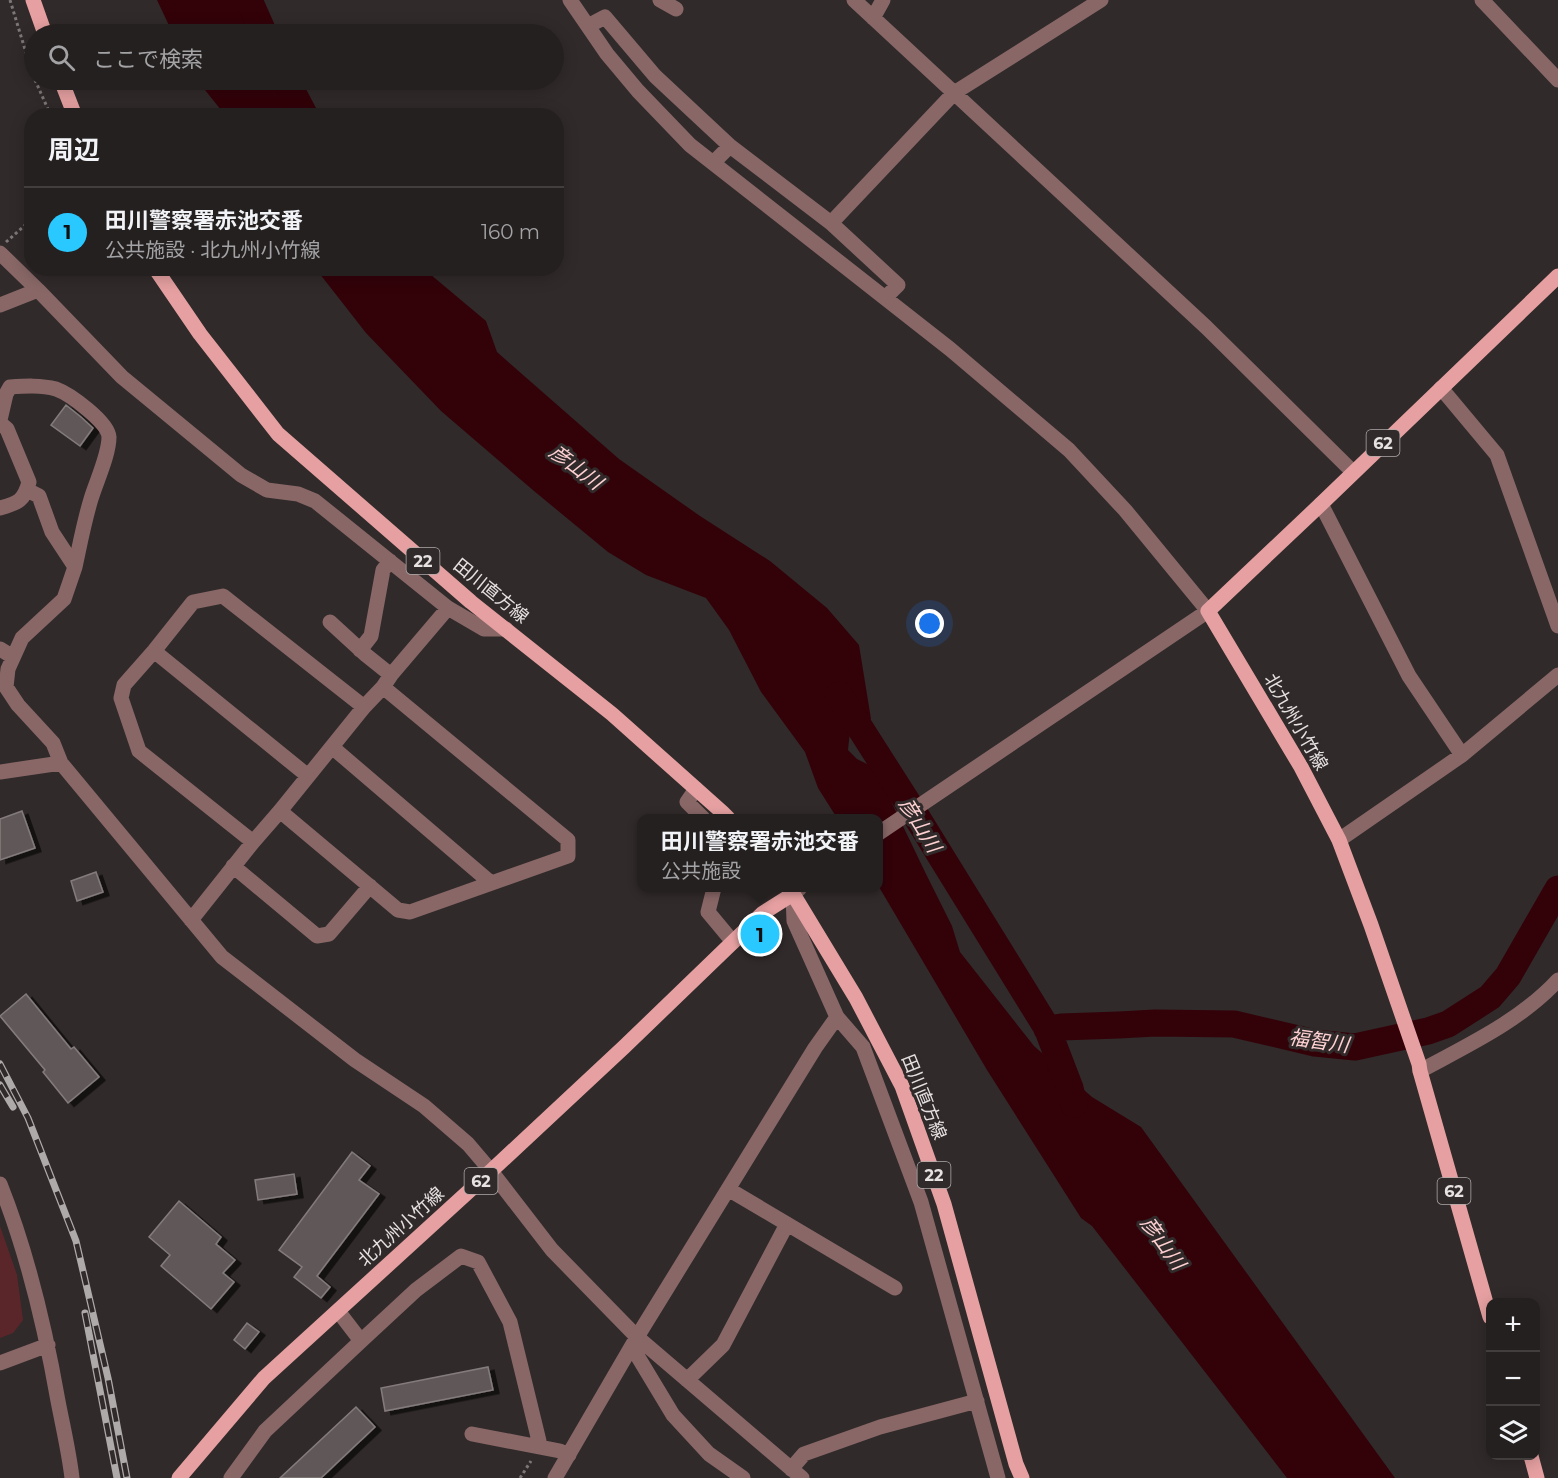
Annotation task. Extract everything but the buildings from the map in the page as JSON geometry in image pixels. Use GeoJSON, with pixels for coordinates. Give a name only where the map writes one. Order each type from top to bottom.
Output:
{"type":"FeatureCollection","features":[{"type":"Feature","properties":{"kind":"main road"},"geometry":{"type":"LineString","coordinates":[[33,0],[41,24]]}},
{"type":"Feature","properties":{"kind":"main road"},"geometry":{"type":"LineString","coordinates":[[65,90],[72,108]]}},
{"type":"Feature","properties":{"kind":"main road","name":"田川直方線"},"geometry":{"type":"LineString","coordinates":[[160,276],[200,334],[278,434],[471,602],[612,714],[723,814]]}},
{"type":"Feature","properties":{"kind":"main road","name":"62"},"geometry":{"type":"LineString","coordinates":[[1208,611],[1558,276]]}},
{"type":"Feature","properties":{"kind":"main road","name":"北九州小竹線"},"geometry":{"type":"LineString","coordinates":[[1208,611],[1301,767],[1339,840],[1402,1013],[1486,1300]]}},
{"type":"Feature","properties":{"kind":"main road","name":"北九州小竹線"},"geometry":{"type":"LineString","coordinates":[[179,1478],[264,1378],[492,1171],[763,914],[791,892]]}},
{"type":"Feature","properties":{"kind":"main road","name":"田川直方線"},"geometry":{"type":"LineString","coordinates":[[795,892],[856,998],[902,1086],[944,1204],[1016,1464],[1022,1478]]}},
{"type":"Feature","properties":{"kind":"main road"},"geometry":{"type":"LineString","coordinates":[[1532,1460],[1537,1478]]}},
{"type":"Feature","properties":{"kind":"street"},"geometry":{"type":"LineString","coordinates":[[570,0],[607,54],[638,92],[690,145],[950,349],[1069,450],[1125,510],[1208,611],[883,830]]}},
{"type":"Feature","properties":{"kind":"street"},"geometry":{"type":"LineString","coordinates":[[660,0],[676,9]]}},
{"type":"Feature","properties":{"kind":"street"},"geometry":{"type":"LineString","coordinates":[[854,0],[1206,327],[1353,472]]}},
{"type":"Feature","properties":{"kind":"street"},"geometry":{"type":"LineString","coordinates":[[873,18],[883,0]]}},
{"type":"Feature","properties":{"kind":"street"},"geometry":{"type":"LineString","coordinates":[[831,223],[954,93],[1101,0]]}},
{"type":"Feature","properties":{"kind":"street"},"geometry":{"type":"LineString","coordinates":[[1482,0],[1558,80]]}},
{"type":"Feature","properties":{"kind":"street"},"geometry":{"type":"LineString","coordinates":[[588,26],[605,17],[655,76],[730,146],[831,223],[898,285],[885,298]]}},
{"type":"Feature","properties":{"kind":"street"},"geometry":{"type":"LineString","coordinates":[[713,163],[730,146]]}},
{"type":"Feature","properties":{"kind":"street"},"geometry":{"type":"LineString","coordinates":[[0,253],[122,376],[241,476],[267,490],[298,494],[315,501],[448,608],[484,629],[506,629]]}},
{"type":"Feature","properties":{"kind":"street"},"geometry":{"type":"LineString","coordinates":[[0,305],[38,290]]}},
{"type":"Feature","properties":{"kind":"street"},"geometry":{"type":"LineString","coordinates":[[0,508],[17,503],[27,490],[29,482],[7,429],[0,422],[6,394],[10,387],[33,386],[55,389],[70,396],[98,419],[109,434],[108,447],[91,499],[75,567],[64,599],[7,653],[6,687],[18,705],[53,743],[61,763],[222,957],[355,1060],[424,1106],[468,1144],[492,1171],[552,1250],[634,1342],[687,1380],[797,1473],[804,1454],[880,1427],[977,1401]]}},
{"type":"Feature","properties":{"kind":"street"},"geometry":{"type":"LineString","coordinates":[[1441,388],[1497,455],[1558,626]]}},
{"type":"Feature","properties":{"kind":"street"},"geometry":{"type":"LineString","coordinates":[[27,490],[39,496],[52,532],[75,567]]}},
{"type":"Feature","properties":{"kind":"street"},"geometry":{"type":"LineString","coordinates":[[1321,504],[1409,676],[1462,755]]}},
{"type":"Feature","properties":{"kind":"street"},"geometry":{"type":"LineString","coordinates":[[360,650],[371,636],[383,570],[390,561]]}},
{"type":"Feature","properties":{"kind":"street"},"geometry":{"type":"LineString","coordinates":[[253,842],[139,751],[121,698],[124,685],[194,602],[223,596],[363,707]]}},
{"type":"Feature","properties":{"kind":"street"},"geometry":{"type":"LineString","coordinates":[[191,920],[363,707],[448,608]]}},
{"type":"Feature","properties":{"kind":"street"},"geometry":{"type":"LineString","coordinates":[[280,811],[398,910],[410,912],[568,856],[568,840],[387,681],[360,650],[330,622]]}},
{"type":"Feature","properties":{"kind":"street"},"geometry":{"type":"LineString","coordinates":[[154,651],[308,776]]}},
{"type":"Feature","properties":{"kind":"street"},"geometry":{"type":"LineString","coordinates":[[1339,840],[1462,755],[1558,675]]}},
{"type":"Feature","properties":{"kind":"street"},"geometry":{"type":"LineString","coordinates":[[332,747],[492,883]]}},
{"type":"Feature","properties":{"kind":"street"},"geometry":{"type":"LineString","coordinates":[[0,772],[61,763]]}},
{"type":"Feature","properties":{"kind":"street"},"geometry":{"type":"LineString","coordinates":[[696,789],[687,802],[698,814]]}},
{"type":"Feature","properties":{"kind":"street"},"geometry":{"type":"LineString","coordinates":[[233,866],[317,936],[329,934],[370,886]]}},
{"type":"Feature","properties":{"kind":"street"},"geometry":{"type":"LineString","coordinates":[[713,892],[708,912],[734,942]]}},
{"type":"Feature","properties":{"kind":"street"},"geometry":{"type":"LineString","coordinates":[[794,892],[794,921],[837,1017],[863,1047],[921,1202],[998,1478]]}},
{"type":"Feature","properties":{"kind":"street"},"geometry":{"type":"LineString","coordinates":[[1419,1068],[1499,1028],[1547,992],[1558,980]]}},
{"type":"Feature","properties":{"kind":"street"},"geometry":{"type":"LineString","coordinates":[[555,1478],[634,1342],[815,1048],[837,1017]]}},
{"type":"Feature","properties":{"kind":"street"},"geometry":{"type":"LineString","coordinates":[[0,1184],[13,1217],[48,1345],[72,1478]]}},
{"type":"Feature","properties":{"kind":"street"},"geometry":{"type":"LineString","coordinates":[[728,1189],[895,1288]]}},
{"type":"Feature","properties":{"kind":"street"},"geometry":{"type":"LineString","coordinates":[[687,1380],[723,1345],[787,1224]]}},
{"type":"Feature","properties":{"kind":"street"},"geometry":{"type":"LineString","coordinates":[[231,1478],[265,1431],[416,1290],[461,1256],[478,1262],[510,1322],[539,1446]]}},
{"type":"Feature","properties":{"kind":"street"},"geometry":{"type":"LineString","coordinates":[[338,1311],[361,1341]]}},
{"type":"Feature","properties":{"kind":"street"},"geometry":{"type":"LineString","coordinates":[[634,1342],[673,1415],[709,1455],[743,1478]]}},
{"type":"Feature","properties":{"kind":"street"},"geometry":{"type":"LineString","coordinates":[[0,1363],[48,1345]]}},
{"type":"Feature","properties":{"kind":"street"},"geometry":{"type":"LineString","coordinates":[[472,1434],[539,1446],[569,1455]]}},
{"type":"Feature","properties":{"kind":"path"},"geometry":{"type":"LineString","coordinates":[[10,0],[24,44]]}},
{"type":"Feature","properties":{"kind":"path"},"geometry":{"type":"LineString","coordinates":[[40,90],[48,108]]}},
{"type":"Feature","properties":{"kind":"path"},"geometry":{"type":"LineString","coordinates":[[0,248],[24,226]]}},
{"type":"Feature","properties":{"kind":"path"},"geometry":{"type":"LineString","coordinates":[[520,1478],[539,1446]]}},
{"type":"Feature","properties":{"kind":"shaded area"},"geometry":{"type":"Polygon","coordinates":[[[0,1226],[17,1275],[23,1320],[13,1333],[0,1338],[0,1226]]]}},
{"type":"Feature","properties":{"kind":"water"},"geometry":{"type":"Polygon","coordinates":[[[157,0],[250,0],[257,24],[168,24],[157,0]]]}},
{"type":"Feature","properties":{"kind":"water"},"geometry":{"type":"Polygon","coordinates":[[[205,90],[285,90],[298,108],[219,108],[205,90]]]}},
{"type":"Feature","properties":{"kind":"water"},"geometry":{"type":"Polygon","coordinates":[[[321,276],[432,276],[486,321],[497,352],[619,459],[700,516],[770,561],[827,608],[859,645],[871,719],[850,731],[848,750],[857,759],[875,768],[952,926],[960,952],[1034,1046],[1092,1097],[1141,1127],[1395,1478],[1287,1478],[1092,1226],[1081,1218],[987,1070],[882,892],[883,814],[834,814],[818,788],[805,752],[761,692],[729,630],[706,598],[646,575],[608,552],[441,411],[366,333],[321,276]]]}},
{"type":"Feature","properties":{"kind":"waterway","name":"彦山川"},"geometry":{"type":"LineString","coordinates":[[249,0],[260,24]]}},
{"type":"Feature","properties":{"kind":"waterway","name":"彦山川"},"geometry":{"type":"LineString","coordinates":[[291,90],[301,108]]}},
{"type":"Feature","properties":{"kind":"waterway","name":"彦山川"},"geometry":{"type":"LineString","coordinates":[[839,695],[1047,1028],[1070,1088],[1074,1105]]}},
{"type":"Feature","properties":{"kind":"waterway","name":"福智川"},"geometry":{"type":"LineString","coordinates":[[1047,1029],[1155,1023],[1234,1024],[1315,1043],[1355,1047],[1428,1031],[1448,1024],[1490,997],[1508,976],[1558,889]]}},
{"type":"Feature","properties":{"kind":"railway"},"geometry":{"type":"LineString","coordinates":[[0,1064],[28,1118],[76,1241],[108,1378],[127,1478]]}},
{"type":"Feature","properties":{"kind":"railway"},"geometry":{"type":"LineString","coordinates":[[0,1085],[13,1107]]}},
{"type":"Feature","properties":{"kind":"railway"},"geometry":{"type":"LineString","coordinates":[[85,1313],[117,1478]]}},
{"type":"Feature","properties":{"kind":"place","name":"田川警察署赤池交番"},"geometry":{"type":"Point","coordinates":[760,934]}}]}
